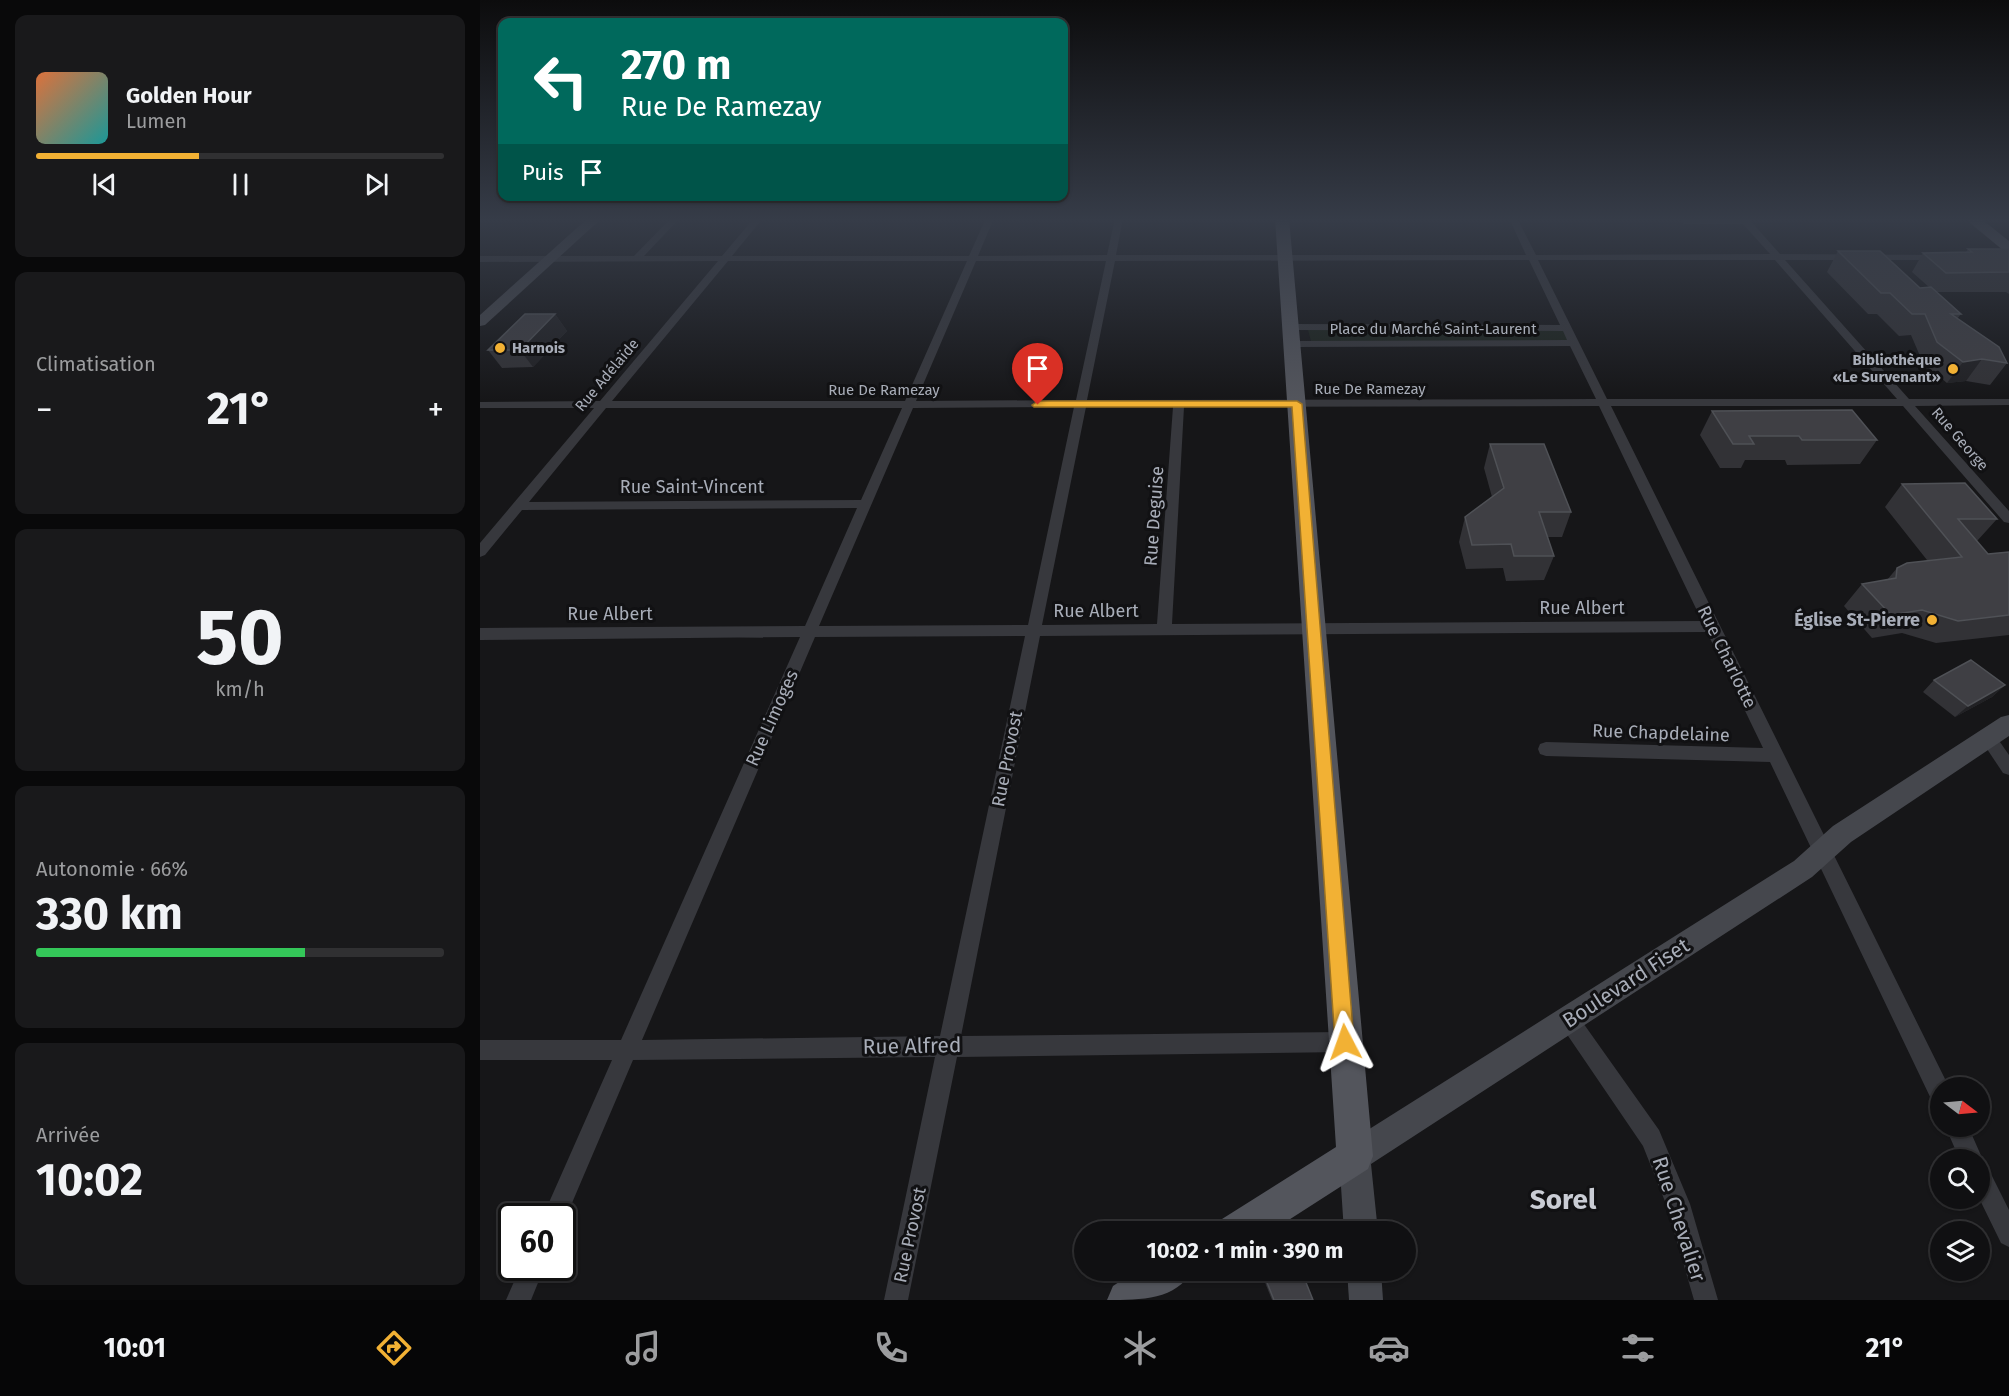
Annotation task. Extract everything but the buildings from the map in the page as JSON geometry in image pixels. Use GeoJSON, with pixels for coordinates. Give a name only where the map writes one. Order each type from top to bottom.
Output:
{"type":"FeatureCollection","features":[{"type":"Feature","properties":{"kind":"main road"},"geometry":{"type":"LineString","coordinates":[[1287,279],[1355,1156]]}},
{"type":"Feature","properties":{"kind":"main road","name":"Boulevard Fiset"},"geometry":{"type":"LineString","coordinates":[[1252,1221],[1355,1156]]}},
{"type":"Feature","properties":{"kind":"main road"},"geometry":{"type":"LineString","coordinates":[[1127,1300],[1156,1281]]}},
{"type":"Feature","properties":{"kind":"street"},"geometry":{"type":"LineString","coordinates":[[480,322],[529,279]]}},
{"type":"Feature","properties":{"kind":"street","name":"Rue Adélaïde"},"geometry":{"type":"LineString","coordinates":[[480,552],[709,279]]}},
{"type":"Feature","properties":{"kind":"street","name":"Rue Limoges"},"geometry":{"type":"LineString","coordinates":[[561,1203],[963,279]]}},
{"type":"Feature","properties":{"kind":"street","name":"Rue Provost"},"geometry":{"type":"LineString","coordinates":[[896,1300],[1106,279]]}},
{"type":"Feature","properties":{"kind":"street","name":"Rue Charlotte"},"geometry":{"type":"LineString","coordinates":[[1543,279],[1932,1077]]}},
{"type":"Feature","properties":{"kind":"street","name":"Rue George"},"geometry":{"type":"LineString","coordinates":[[1796,279],[2009,519]]}},
{"type":"Feature","properties":{"kind":"street","name":"Place du Marché Saint-Laurent"},"geometry":{"type":"LineString","coordinates":[[1291,327],[1567,328]]}},
{"type":"Feature","properties":{"kind":"street","name":"Place du Marché Saint-Laurent"},"geometry":{"type":"LineString","coordinates":[[1293,344],[1574,343]]}},
{"type":"Feature","properties":{"kind":"street","name":"Rue De Ramezay"},"geometry":{"type":"LineString","coordinates":[[480,405],[2009,402]]}},
{"type":"Feature","properties":{"kind":"street","name":"Rue Deguise"},"geometry":{"type":"LineString","coordinates":[[1164,630],[1179,404]]}},
{"type":"Feature","properties":{"kind":"street","name":"Rue Saint-Vincent"},"geometry":{"type":"LineString","coordinates":[[519,506],[865,504]]}},
{"type":"Feature","properties":{"kind":"street","name":"Rue Albert"},"geometry":{"type":"LineString","coordinates":[[480,634],[1713,626]]}},
{"type":"Feature","properties":{"kind":"street","name":"Boulevard Fiset"},"geometry":{"type":"LineString","coordinates":[[1355,1156],[1803,869],[1842,834],[2009,724]]}},
{"type":"Feature","properties":{"kind":"street"},"geometry":{"type":"LineString","coordinates":[[1987,737],[2009,768]]}},
{"type":"Feature","properties":{"kind":"street","name":"Rue Chapdelaine"},"geometry":{"type":"LineString","coordinates":[[1546,749],[1774,755]]}},
{"type":"Feature","properties":{"kind":"street","name":"Rue Chevalier"},"geometry":{"type":"LineString","coordinates":[[1569,1020],[1640,1121],[1656,1148],[1678,1204],[1706,1300]]}},
{"type":"Feature","properties":{"kind":"street","name":"Rue Alfred"},"geometry":{"type":"LineString","coordinates":[[480,1050],[1345,1042]]}},
{"type":"Feature","properties":{"kind":"street"},"geometry":{"type":"LineString","coordinates":[[1355,1156],[1360,1221]]}},
{"type":"Feature","properties":{"kind":"street"},"geometry":{"type":"LineString","coordinates":[[1990,1196],[2009,1235]]}},
{"type":"Feature","properties":{"kind":"street"},"geometry":{"type":"LineString","coordinates":[[518,1300],[526,1281]]}},
{"type":"Feature","properties":{"kind":"street"},"geometry":{"type":"LineString","coordinates":[[1365,1281],[1366,1300]]}},
{"type":"Feature","properties":{"kind":"shaded area"},"geometry":{"type":"Polygon","coordinates":[[[1569,325],[1577,341],[1311,341],[1308,330],[1569,325]]]}},
{"type":"Feature","properties":{"kind":"place","name":"Harnois"},"geometry":{"type":"Point","coordinates":[500,348]}},
{"type":"Feature","properties":{"kind":"place","name":"Bibliothèque «Le Survenant»"},"geometry":{"type":"Point","coordinates":[1953,369]}},
{"type":"Feature","properties":{"kind":"place","name":"Église St-Pierre"},"geometry":{"type":"Point","coordinates":[1932,620]}},
{"type":"Feature","properties":{"kind":"district","name":"Sorel"},"geometry":{"type":"Point","coordinates":[1563,1199]}},
{"type":"Feature","properties":{"kind":"route"},"geometry":{"type":"LineString","coordinates":[[1038,405],[1297,404],[1345,1042]]}}]}
